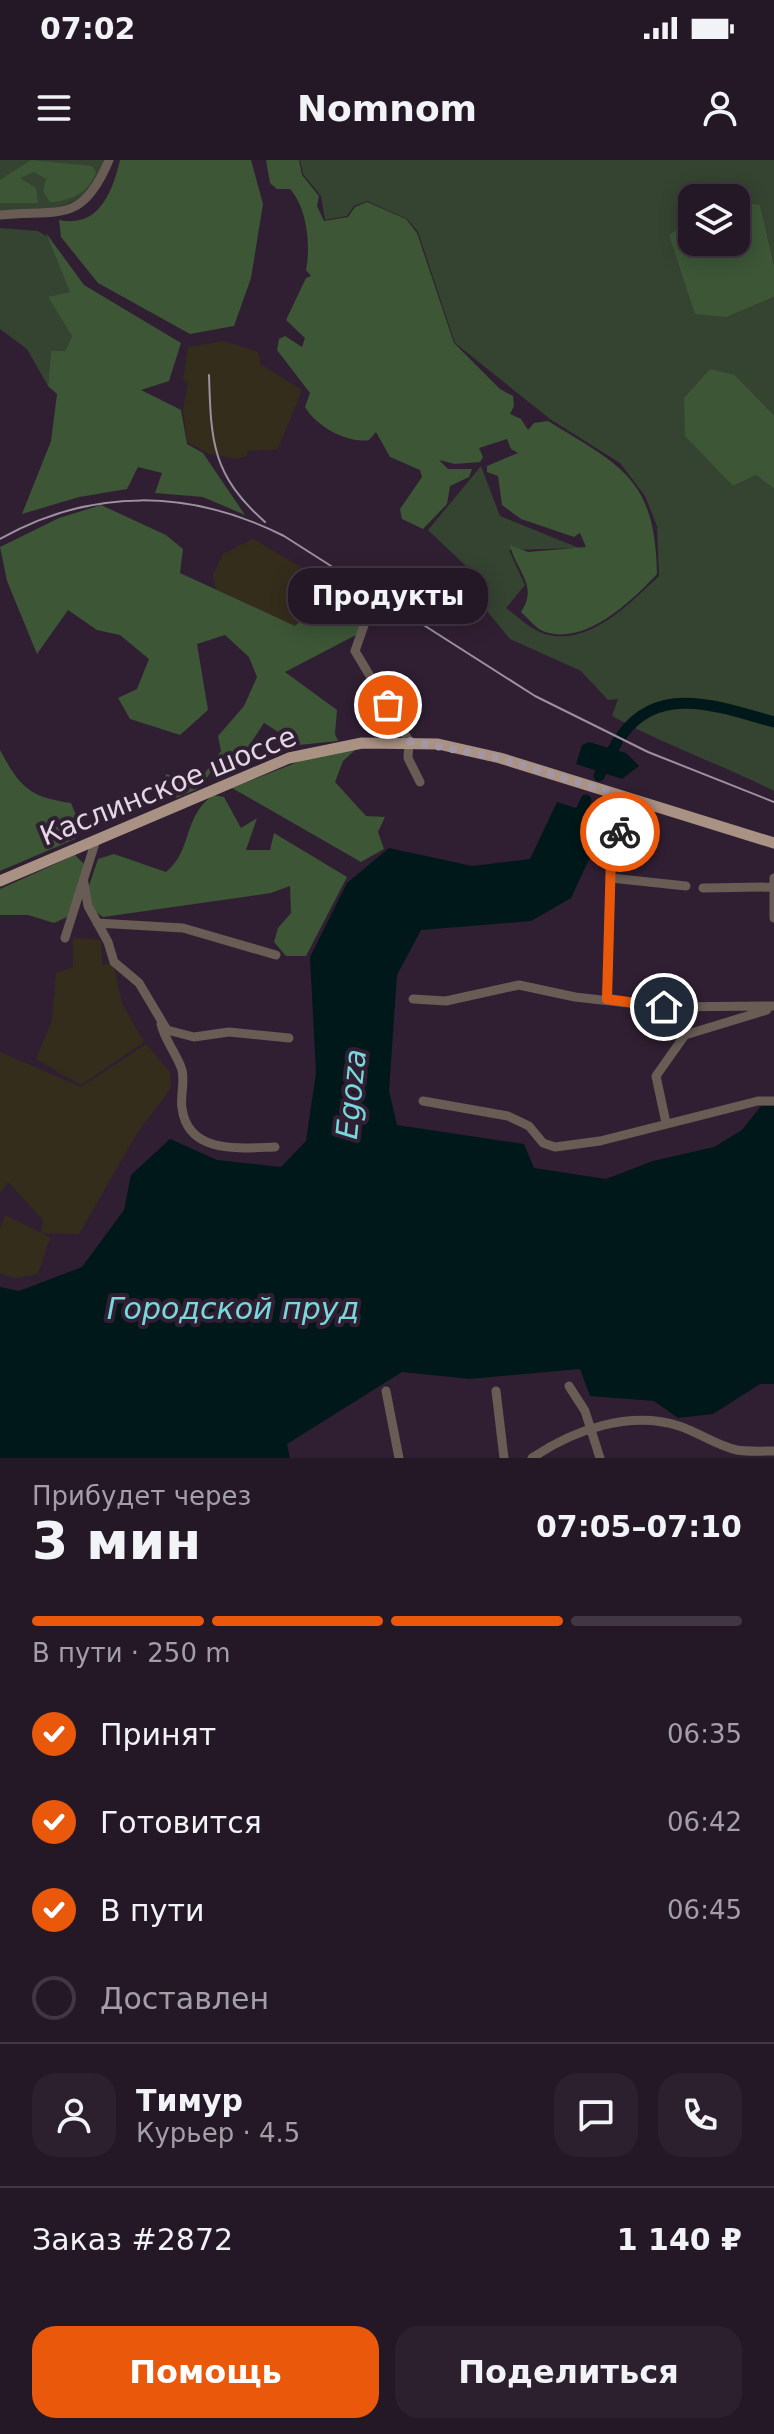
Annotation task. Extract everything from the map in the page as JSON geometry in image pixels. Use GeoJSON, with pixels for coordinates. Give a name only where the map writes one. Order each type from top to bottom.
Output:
{"type":"FeatureCollection","features":[{"type":"Feature","properties":{"kind":"main road","name":"Каслинское шоссе"},"geometry":{"type":"LineString","coordinates":[[0,881],[289,758],[362,743],[409,741],[500,758],[774,843]]}},
{"type":"Feature","properties":{"kind":"street"},"geometry":{"type":"LineString","coordinates":[[0,215],[74,208],[91,196],[109,160]]}},
{"type":"Feature","properties":{"kind":"street"},"geometry":{"type":"LineString","coordinates":[[357,589],[364,596],[368,614],[355,651],[409,741],[408,758],[420,782]]}},
{"type":"Feature","properties":{"kind":"street"},"geometry":{"type":"LineString","coordinates":[[368,614],[396,612],[406,619]]}},
{"type":"Feature","properties":{"kind":"street"},"geometry":{"type":"LineString","coordinates":[[607,999],[611,856],[635,800]]}},
{"type":"Feature","properties":{"kind":"street"},"geometry":{"type":"LineString","coordinates":[[65,938],[96,840]]}},
{"type":"Feature","properties":{"kind":"street"},"geometry":{"type":"LineString","coordinates":[[611,878],[686,886]]}},
{"type":"Feature","properties":{"kind":"street"},"geometry":{"type":"LineString","coordinates":[[84,883],[88,906],[114,962],[139,983],[160,1021],[167,1046],[182,1071],[182,1110],[200,1139],[219,1148],[275,1147]]}},
{"type":"Feature","properties":{"kind":"street"},"geometry":{"type":"LineString","coordinates":[[703,888],[773,883],[774,918]]}},
{"type":"Feature","properties":{"kind":"street"},"geometry":{"type":"LineString","coordinates":[[97,923],[183,928],[276,955]]}},
{"type":"Feature","properties":{"kind":"street"},"geometry":{"type":"LineString","coordinates":[[413,999],[446,1001],[519,985],[575,997],[664,1007],[774,1007]]}},
{"type":"Feature","properties":{"kind":"street"},"geometry":{"type":"LineString","coordinates":[[666,1123],[656,1076],[685,1035],[774,1007]]}},
{"type":"Feature","properties":{"kind":"street"},"geometry":{"type":"LineString","coordinates":[[160,1021],[179,1035],[229,1032],[289,1038]]}},
{"type":"Feature","properties":{"kind":"street"},"geometry":{"type":"LineString","coordinates":[[423,1101],[508,1116],[529,1126],[543,1143],[555,1147],[600,1141],[666,1123],[774,1101]]}},
{"type":"Feature","properties":{"kind":"street"},"geometry":{"type":"LineString","coordinates":[[569,1386],[585,1411],[600,1458]]}},
{"type":"Feature","properties":{"kind":"street"},"geometry":{"type":"LineString","coordinates":[[386,1391],[399,1458]]}},
{"type":"Feature","properties":{"kind":"street"},"geometry":{"type":"LineString","coordinates":[[496,1391],[504,1458]]}},
{"type":"Feature","properties":{"kind":"street"},"geometry":{"type":"LineString","coordinates":[[532,1458],[553,1444],[628,1419],[652,1419],[680,1426],[735,1454],[774,1451]]}},
{"type":"Feature","properties":{"kind":"shaded area"},"geometry":{"type":"Polygon","coordinates":[[[225,341],[258,352],[260,364],[302,390],[278,449],[248,451],[247,456],[237,459],[209,454],[187,442],[183,410],[188,382],[183,380],[188,347],[225,341]]]}},
{"type":"Feature","properties":{"kind":"shaded area"},"geometry":{"type":"Polygon","coordinates":[[[253,539],[340,590],[332,613],[295,633],[218,601],[213,575],[223,554],[253,539]]]}},
{"type":"Feature","properties":{"kind":"shaded area"},"geometry":{"type":"Polygon","coordinates":[[[73,938],[101,940],[102,965],[113,963],[122,1003],[144,1042],[81,1085],[36,1059],[52,1020],[56,973],[73,967],[73,938]]]}},
{"type":"Feature","properties":{"kind":"shaded area"},"geometry":{"type":"Polygon","coordinates":[[[146,1044],[170,1072],[171,1088],[137,1133],[79,1234],[42,1233],[50,1238],[38,1274],[14,1278],[0,1273],[0,1228],[5,1215],[41,1233],[43,1220],[8,1182],[0,1194],[0,1052],[81,1087],[146,1044]]]}},
{"type":"Feature","properties":{"kind":"green space"},"geometry":{"type":"Polygon","coordinates":[[[0,160],[104,160],[96,178],[76,200],[50,208],[0,211],[0,160]]]}},
{"type":"Feature","properties":{"kind":"green space"},"geometry":{"type":"Polygon","coordinates":[[[31,160],[92,166],[96,172],[89,185],[78,194],[50,202],[43,191],[46,179],[34,172],[20,178],[36,188],[38,203],[0,203],[0,180],[31,160]]]}},
{"type":"Feature","properties":{"kind":"green space"},"geometry":{"type":"Polygon","coordinates":[[[120,160],[251,160],[263,204],[251,278],[234,326],[190,334],[98,283],[61,237],[59,220],[84,219],[101,206],[113,185],[120,160]]]}},
{"type":"Feature","properties":{"kind":"green space"},"geometry":{"type":"Polygon","coordinates":[[[266,160],[299,160],[302,175],[319,196],[317,206],[324,221],[348,217],[355,207],[367,202],[406,219],[417,233],[454,343],[500,389],[513,396],[514,406],[510,414],[521,419],[528,430],[534,423],[548,421],[596,451],[630,479],[650,516],[657,574],[621,608],[592,627],[561,634],[542,631],[521,612],[528,594],[527,586],[510,545],[528,552],[586,547],[580,533],[574,537],[521,519],[502,505],[498,476],[487,472],[487,466],[518,453],[511,449],[507,439],[479,448],[483,457],[480,462],[455,464],[439,460],[448,469],[472,469],[469,477],[450,486],[447,504],[423,529],[402,519],[400,509],[422,477],[420,470],[390,457],[376,432],[369,440],[351,439],[332,432],[310,414],[305,407],[310,393],[277,350],[279,339],[285,336],[302,347],[305,338],[286,320],[306,278],[311,276],[306,270],[306,227],[300,206],[290,189],[277,189],[270,183],[266,160]]]}},
{"type":"Feature","properties":{"kind":"green space"},"geometry":{"type":"Polygon","coordinates":[[[300,160],[774,160],[774,265],[760,206],[750,204],[750,184],[678,184],[678,229],[670,235],[678,247],[678,256],[685,256],[727,317],[774,297],[774,415],[735,375],[714,463],[733,486],[756,475],[774,489],[774,791],[612,716],[618,699],[608,700],[581,671],[510,639],[482,605],[486,585],[428,530],[481,466],[500,516],[579,548],[509,550],[525,585],[506,608],[542,633],[575,635],[591,629],[621,611],[659,576],[657,526],[645,496],[620,463],[550,419],[455,343],[418,232],[407,219],[367,201],[354,206],[347,216],[325,220],[321,196],[303,174],[300,160]]]}},
{"type":"Feature","properties":{"kind":"green space"},"geometry":{"type":"Polygon","coordinates":[[[750,204],[760,205],[774,265],[774,297],[727,317],[695,314],[669,235],[678,229],[678,256],[750,256],[750,204]]]}},
{"type":"Feature","properties":{"kind":"green space"},"geometry":{"type":"Polygon","coordinates":[[[0,228],[38,231],[48,237],[71,293],[72,336],[65,351],[51,352],[48,386],[27,349],[0,329],[0,228]]]}},
{"type":"Feature","properties":{"kind":"green space"},"geometry":{"type":"Polygon","coordinates":[[[46,233],[84,285],[181,343],[169,381],[141,390],[181,410],[187,444],[203,453],[245,515],[203,497],[155,493],[162,473],[138,467],[127,489],[79,497],[22,514],[51,441],[57,394],[48,386],[51,351],[65,351],[72,336],[48,297],[70,292],[46,233]]]}},
{"type":"Feature","properties":{"kind":"green space"},"geometry":{"type":"Polygon","coordinates":[[[710,369],[735,375],[774,415],[774,489],[756,475],[733,486],[685,436],[684,398],[710,369]]]}},
{"type":"Feature","properties":{"kind":"green space"},"geometry":{"type":"Polygon","coordinates":[[[101,505],[166,535],[183,549],[180,573],[295,626],[322,602],[364,617],[358,634],[285,672],[337,710],[335,734],[338,741],[299,745],[264,723],[229,776],[217,781],[212,770],[200,788],[176,798],[164,786],[166,774],[197,784],[221,751],[218,736],[244,706],[257,677],[249,657],[225,635],[197,644],[208,710],[180,735],[130,719],[118,698],[137,689],[149,659],[120,635],[97,630],[68,610],[37,654],[7,581],[0,547],[59,518],[101,505]]]}},
{"type":"Feature","properties":{"kind":"green space"},"geometry":{"type":"Polygon","coordinates":[[[0,750],[27,788],[45,797],[71,803],[80,825],[75,839],[0,871],[0,750]]]}},
{"type":"Feature","properties":{"kind":"green space"},"geometry":{"type":"Polygon","coordinates":[[[355,750],[343,761],[335,782],[366,816],[385,817],[378,832],[384,849],[361,862],[232,788],[323,752],[355,750]]]}},
{"type":"Feature","properties":{"kind":"green space"},"geometry":{"type":"Polygon","coordinates":[[[213,795],[224,797],[241,828],[257,818],[246,850],[270,850],[274,833],[347,877],[306,956],[286,956],[274,942],[278,928],[291,913],[290,886],[271,893],[103,917],[90,908],[89,886],[98,859],[114,854],[166,872],[180,854],[196,814],[213,795]]]}},
{"type":"Feature","properties":{"kind":"green space"},"geometry":{"type":"Polygon","coordinates":[[[75,855],[85,865],[67,917],[54,923],[28,915],[0,915],[0,889],[75,855]]]}},
{"type":"Feature","properties":{"kind":"water"},"geometry":{"type":"Polygon","coordinates":[[[589,742],[626,753],[639,766],[622,779],[576,764],[582,745],[589,742]]]}},
{"type":"Feature","properties":{"kind":"water","name":"Городской пруд"},"geometry":{"type":"Polygon","coordinates":[[[557,802],[601,816],[605,825],[571,898],[531,921],[421,930],[397,975],[389,1091],[397,1125],[524,1144],[534,1168],[606,1179],[653,1161],[714,1147],[742,1130],[761,1106],[774,1106],[774,1384],[760,1384],[713,1414],[678,1418],[654,1401],[590,1396],[580,1369],[470,1379],[402,1372],[287,1444],[290,1458],[0,1458],[0,1287],[19,1291],[82,1267],[124,1210],[131,1175],[170,1139],[217,1160],[281,1167],[306,1141],[316,1073],[310,957],[347,883],[389,848],[472,866],[530,859],[557,802]]]}},
{"type":"Feature","properties":{"kind":"waterway","name":"Egoza"},"geometry":{"type":"LineString","coordinates":[[622,735],[637,719],[654,709],[673,704],[713,706],[774,722]]}},
{"type":"Feature","properties":{"kind":"waterway","name":"Egoza"},"geometry":{"type":"LineString","coordinates":[[599,776],[617,742]]}},
{"type":"Feature","properties":{"kind":"waterway","name":"Egoza"},"geometry":{"type":"LineString","coordinates":[[576,821],[586,800]]}},
{"type":"Feature","properties":{"kind":"railway"},"geometry":{"type":"LineString","coordinates":[[209,375],[211,420],[218,456],[234,489],[265,522]]}},
{"type":"Feature","properties":{"kind":"railway"},"geometry":{"type":"LineString","coordinates":[[0,539],[70,510],[142,500],[213,509],[249,521],[284,536],[535,696],[648,752],[774,802]]}},
{"type":"Feature","properties":{"kind":"way so far"},"geometry":{"type":"LineString","coordinates":[[388,705],[409,741],[500,758],[635,800],[629,819],[620,832]]}},
{"type":"Feature","properties":{"kind":"place","name":"Продукты"},"geometry":{"type":"Point","coordinates":[388,705]}},
{"type":"Feature","properties":{"kind":"route"},"geometry":{"type":"LineString","coordinates":[[620,832],[611,856],[607,999],[664,1007]]}}]}
